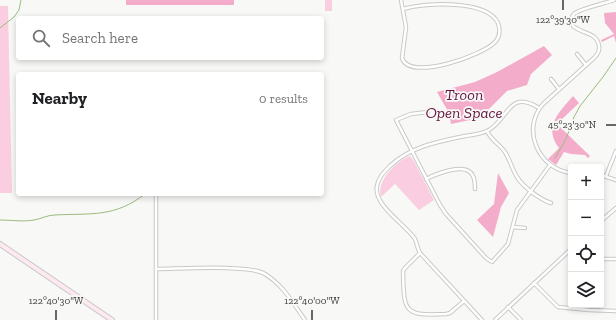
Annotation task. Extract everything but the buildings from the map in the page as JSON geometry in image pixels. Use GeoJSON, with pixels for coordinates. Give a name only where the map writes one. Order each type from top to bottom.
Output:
{"type":"FeatureCollection","features":[{"type":"Feature","properties":{"kind":"main road"},"geometry":{"type":"LineString","coordinates":[[0,244],[112,320]]}},
{"type":"Feature","properties":{"kind":"street"},"geometry":{"type":"LineString","coordinates":[[401,0],[406,27],[402,58],[405,64],[412,67],[436,66],[464,60],[491,45],[499,36],[499,26],[494,15],[486,9],[474,5],[461,2],[439,2],[422,4],[403,9]]}},
{"type":"Feature","properties":{"kind":"street"},"geometry":{"type":"LineString","coordinates":[[568,172],[561,171],[550,165],[540,154],[534,141],[533,126],[539,108],[598,53],[599,43],[591,35],[574,27],[572,24],[572,17],[578,11],[614,0]]}},
{"type":"Feature","properties":{"kind":"street"},"geometry":{"type":"LineString","coordinates":[[577,54],[586,65]]}},
{"type":"Feature","properties":{"kind":"street"},"geometry":{"type":"LineString","coordinates":[[551,79],[559,89]]}},
{"type":"Feature","properties":{"kind":"street"},"geometry":{"type":"LineString","coordinates":[[482,320],[420,253],[415,240],[381,202],[376,190],[379,179],[384,172],[399,158],[411,151],[423,146],[487,131],[497,124],[515,103],[522,101],[528,102],[539,108]]}},
{"type":"Feature","properties":{"kind":"street"},"geometry":{"type":"LineString","coordinates":[[428,112],[411,114],[396,120],[435,197],[446,214],[492,262],[504,250],[510,239],[517,210],[550,165]]}},
{"type":"Feature","properties":{"kind":"street"},"geometry":{"type":"LineString","coordinates":[[487,131],[491,138],[501,147],[507,156],[517,178],[523,185],[546,202],[551,203]]}},
{"type":"Feature","properties":{"kind":"street"},"geometry":{"type":"LineString","coordinates":[[616,152],[606,176],[616,180]]}},
{"type":"Feature","properties":{"kind":"street"},"geometry":{"type":"LineString","coordinates":[[426,179],[437,174],[464,169],[469,171],[473,176],[475,189]]}},
{"type":"Feature","properties":{"kind":"street"},"geometry":{"type":"LineString","coordinates":[[156,196],[156,320]]}},
{"type":"Feature","properties":{"kind":"street"},"geometry":{"type":"LineString","coordinates":[[604,219],[616,208]]}},
{"type":"Feature","properties":{"kind":"street"},"geometry":{"type":"LineString","coordinates":[[513,227],[524,228]]}},
{"type":"Feature","properties":{"kind":"street"},"geometry":{"type":"LineString","coordinates":[[495,320],[568,252]]}},
{"type":"Feature","properties":{"kind":"street"},"geometry":{"type":"LineString","coordinates":[[420,253],[403,271],[404,299],[410,310],[418,314],[446,314],[450,313],[464,301]]}},
{"type":"Feature","properties":{"kind":"street"},"geometry":{"type":"LineString","coordinates":[[604,259],[616,259]]}},
{"type":"Feature","properties":{"kind":"street"},"geometry":{"type":"LineString","coordinates":[[156,269],[244,269],[263,273],[277,282],[305,320]]}},
{"type":"Feature","properties":{"kind":"street"},"geometry":{"type":"LineString","coordinates":[[534,283],[558,307],[616,311]]}},
{"type":"Feature","properties":{"kind":"street"},"geometry":{"type":"LineString","coordinates":[[508,307],[521,320]]}},
{"type":"Feature","properties":{"kind":"shaded area"},"geometry":{"type":"Polygon","coordinates":[[[325,0],[332,0],[332,11],[325,11],[325,0]]]}},
{"type":"Feature","properties":{"kind":"shaded area"},"geometry":{"type":"Polygon","coordinates":[[[0,6],[8,6],[12,193],[0,193],[0,6]]]}},
{"type":"Feature","properties":{"kind":"shaded area"},"geometry":{"type":"Polygon","coordinates":[[[410,156],[434,200],[419,210],[395,184],[381,197],[380,191],[381,185],[388,172],[399,162],[410,156]]]}},
{"type":"Feature","properties":{"kind":"green space"},"geometry":{"type":"Polygon","coordinates":[[[126,0],[234,0],[234,5],[126,5],[126,0]]]}},
{"type":"Feature","properties":{"kind":"green space"},"geometry":{"type":"Polygon","coordinates":[[[616,12],[616,43],[614,36],[602,42],[601,40],[614,34],[605,23],[604,13],[616,12]]]}},
{"type":"Feature","properties":{"kind":"green space","name":"Troon Open Space"},"geometry":{"type":"Polygon","coordinates":[[[544,46],[552,55],[531,74],[527,85],[507,91],[485,113],[470,120],[451,124],[449,113],[437,92],[475,82],[497,72],[544,46]]]}},
{"type":"Feature","properties":{"kind":"green space"},"geometry":{"type":"Polygon","coordinates":[[[573,96],[579,103],[557,124],[590,156],[588,158],[585,155],[564,152],[556,165],[548,159],[559,148],[552,133],[553,127],[558,114],[573,96]]]}},
{"type":"Feature","properties":{"kind":"green space"},"geometry":{"type":"Polygon","coordinates":[[[498,173],[509,193],[501,207],[493,237],[477,220],[494,204],[498,173]]]}},
{"type":"Feature","properties":{"kind":"waterway"},"geometry":{"type":"LineString","coordinates":[[0,28],[14,17],[19,10],[21,0]]}},
{"type":"Feature","properties":{"kind":"waterway"},"geometry":{"type":"LineString","coordinates":[[555,158],[566,139],[574,117],[580,106],[616,58]]}},
{"type":"Feature","properties":{"kind":"waterway"},"geometry":{"type":"LineString","coordinates":[[0,220],[30,221],[52,215],[102,213],[123,207],[142,196]]}}]}
